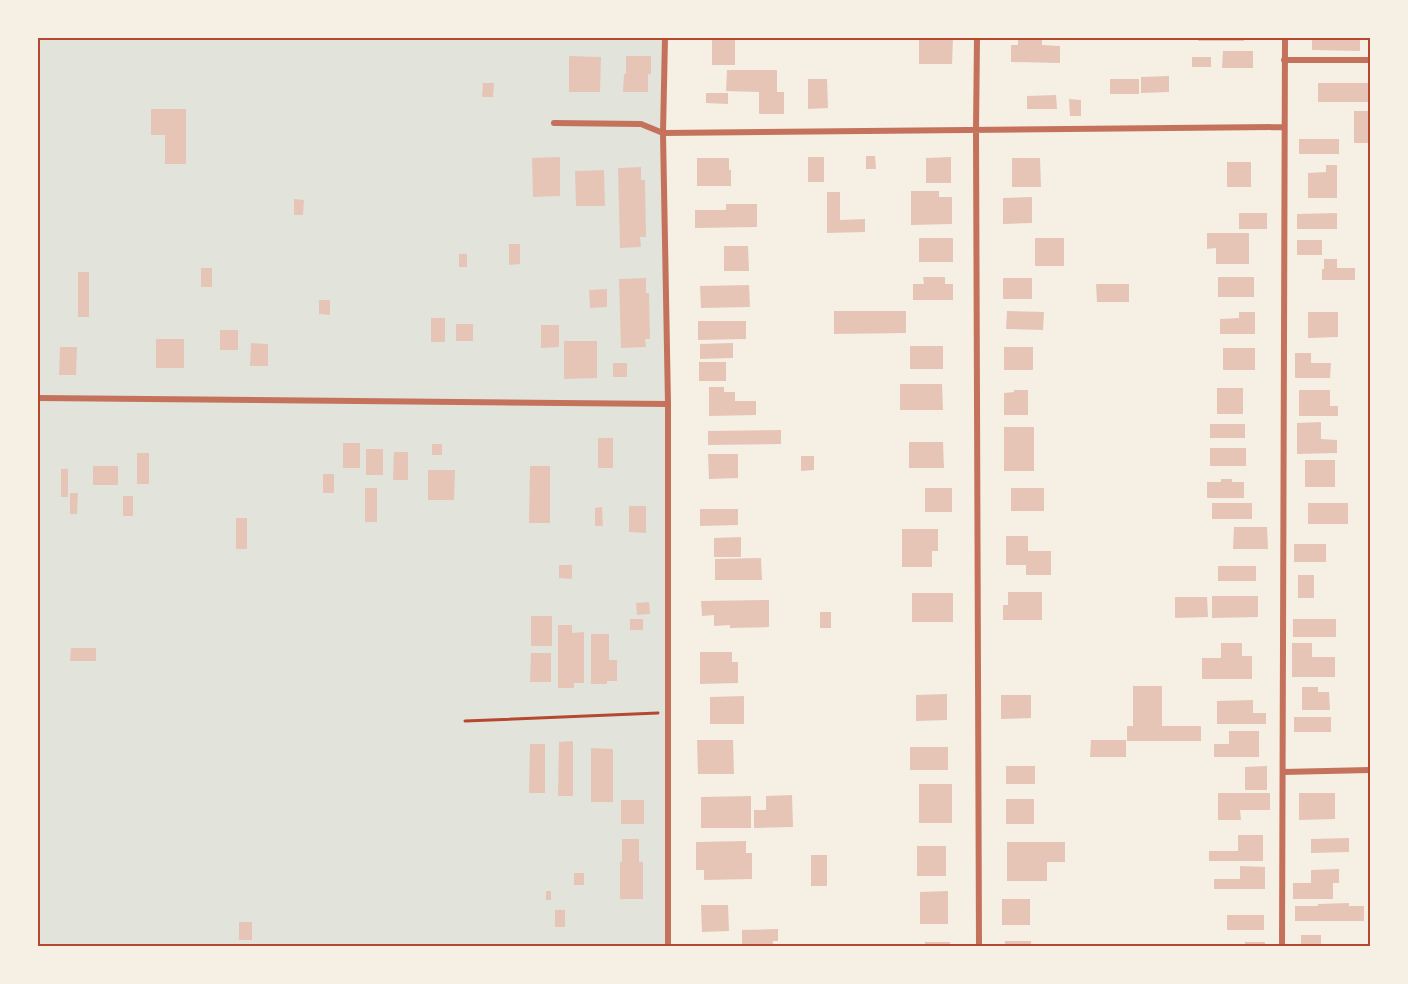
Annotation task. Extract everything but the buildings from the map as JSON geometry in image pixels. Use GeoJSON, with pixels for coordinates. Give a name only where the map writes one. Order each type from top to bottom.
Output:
{"type":"FeatureCollection","features":[{"type":"Feature","properties":{"kind":"street"},"geometry":{"type":"LineString","coordinates":[[665,38],[663,133],[668,404],[668,946]]}},
{"type":"Feature","properties":{"kind":"street"},"geometry":{"type":"LineString","coordinates":[[977,38],[979,946]]}},
{"type":"Feature","properties":{"kind":"street"},"geometry":{"type":"LineString","coordinates":[[1282,946],[1285,38]]}},
{"type":"Feature","properties":{"kind":"street"},"geometry":{"type":"LineString","coordinates":[[1284,60],[1371,60]]}},
{"type":"Feature","properties":{"kind":"street"},"geometry":{"type":"LineString","coordinates":[[554,123],[641,124],[663,133],[1284,126]]}},
{"type":"Feature","properties":{"kind":"street"},"geometry":{"type":"LineString","coordinates":[[38,398],[668,404]]}},
{"type":"Feature","properties":{"kind":"street"},"geometry":{"type":"LineString","coordinates":[[1283,772],[1371,770]]}},
{"type":"Feature","properties":{"kind":"path"},"geometry":{"type":"LineString","coordinates":[[465,721],[669,712]]}},
{"type":"Feature","properties":{"kind":"shaded area"},"geometry":{"type":"Polygon","coordinates":[[[38,38],[665,38],[668,946],[38,946],[38,38]]]}}]}
